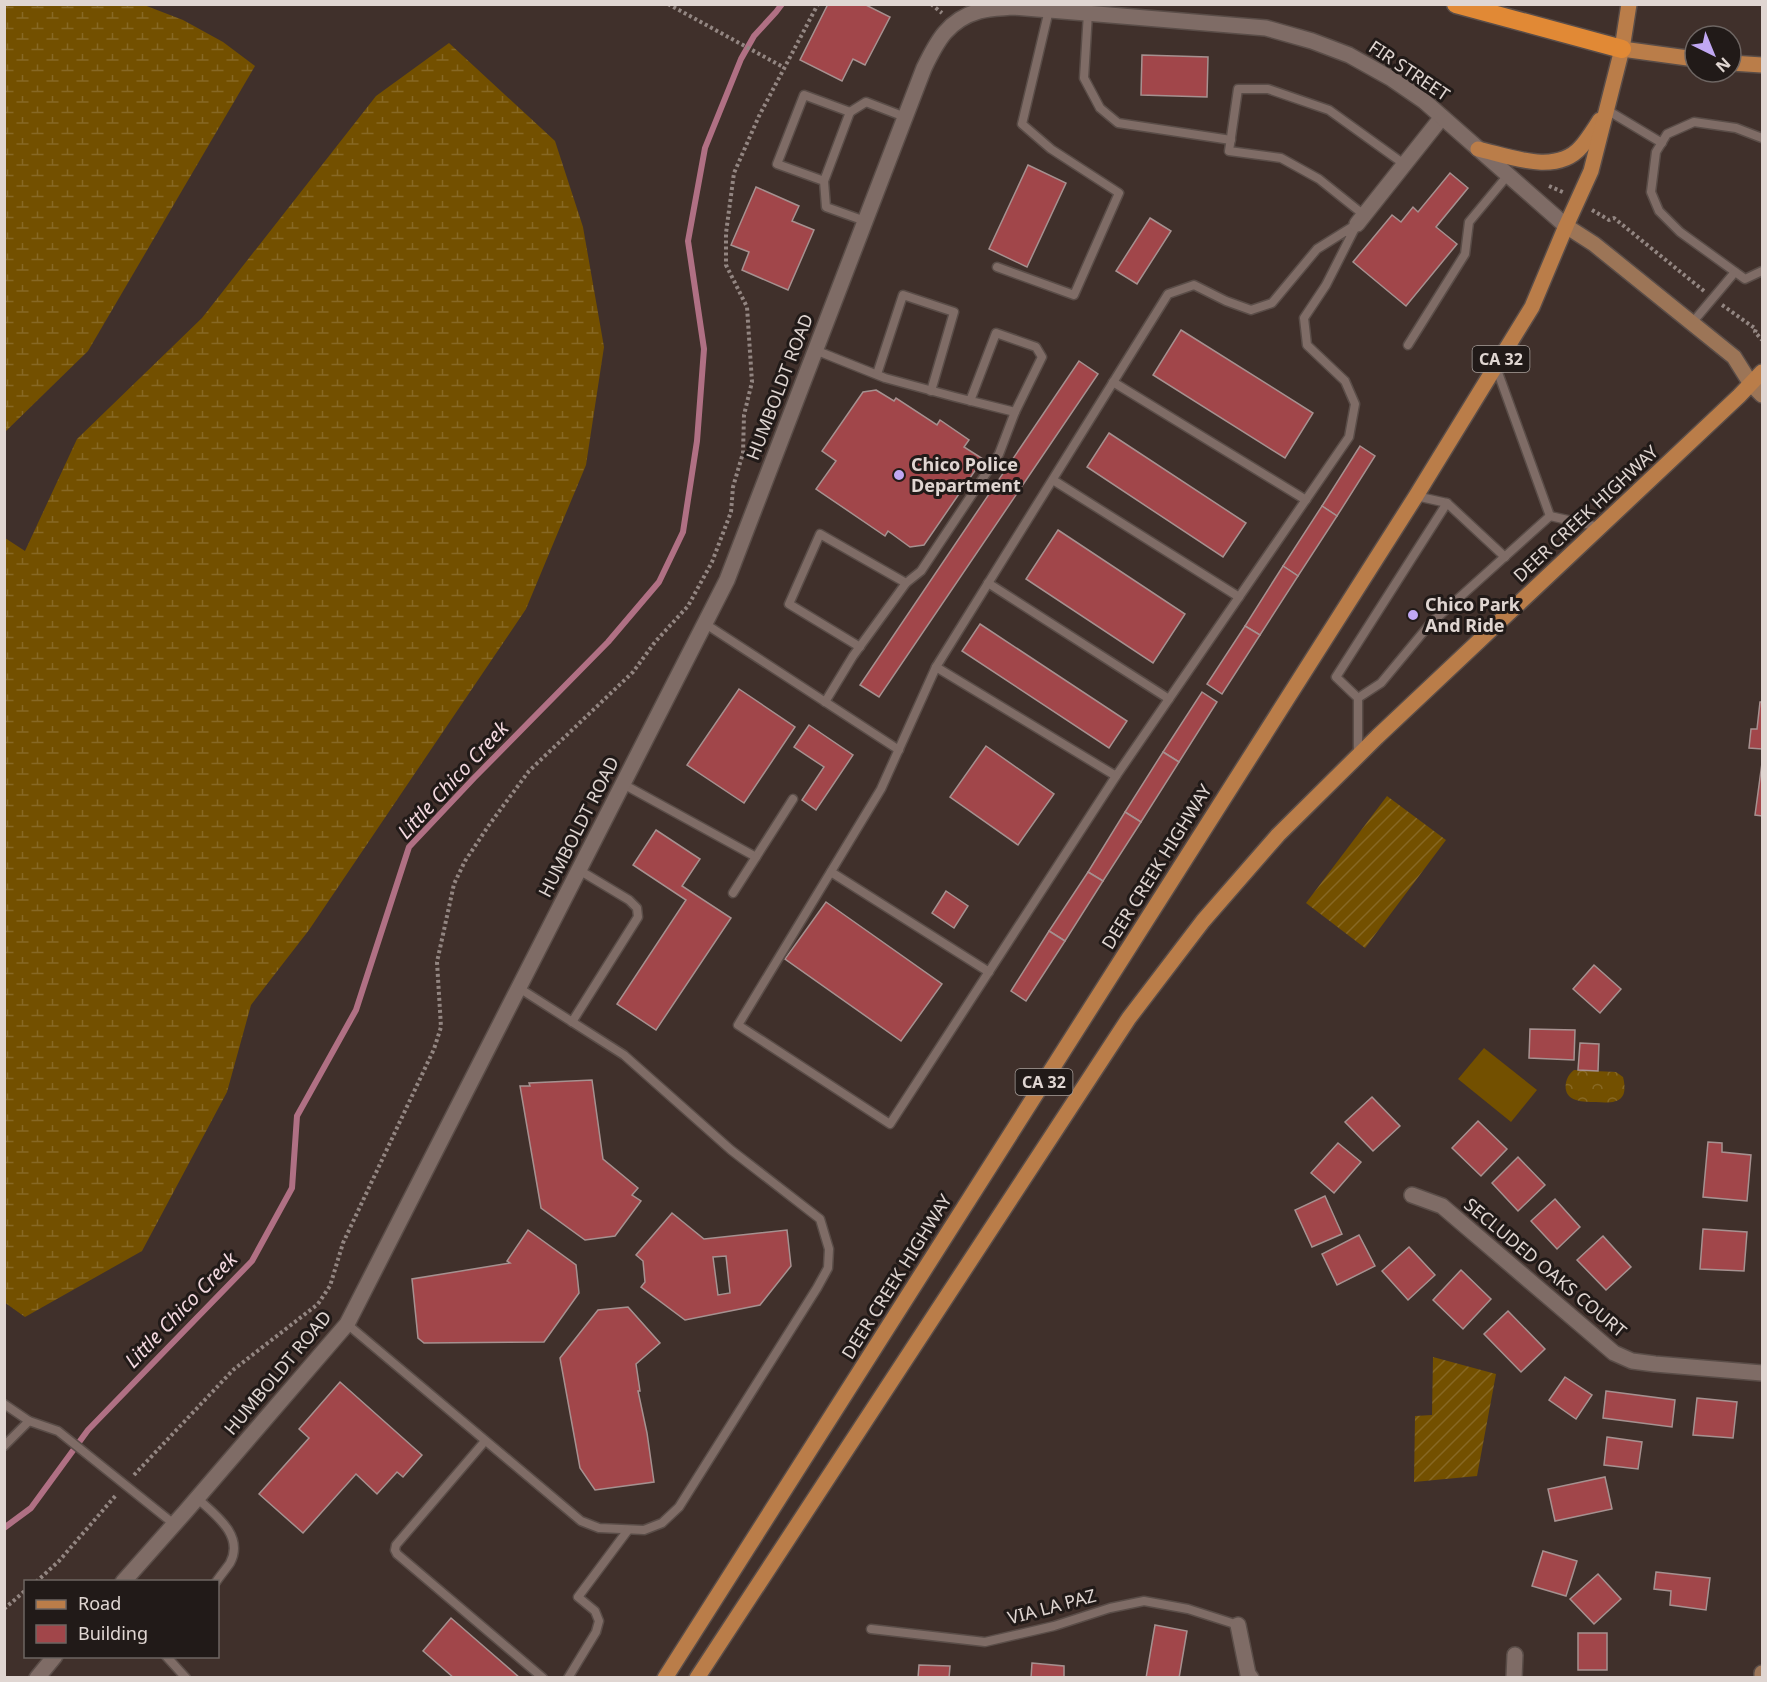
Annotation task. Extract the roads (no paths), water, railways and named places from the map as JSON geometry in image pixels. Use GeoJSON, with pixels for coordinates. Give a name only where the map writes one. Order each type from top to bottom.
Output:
{"type":"FeatureCollection","features":[{"type":"Feature","properties":{"kind":"highway"},"geometry":{"type":"LineString","coordinates":[[1456,4],[1622,49]]}},
{"type":"Feature","properties":{"kind":"main road","name":"CA 32"},"geometry":{"type":"LineString","coordinates":[[1622,49],[1629,4]]}},
{"type":"Feature","properties":{"kind":"main road"},"geometry":{"type":"LineString","coordinates":[[1622,49],[1683,57]]}},
{"type":"Feature","properties":{"kind":"main road","name":"DEER CREEK HIGHWAY"},"geometry":{"type":"LineString","coordinates":[[665,1677],[1416,496],[1532,307],[1590,171],[1622,49]]}},
{"type":"Feature","properties":{"kind":"main road"},"geometry":{"type":"LineString","coordinates":[[1743,63],[1762,64]]}},
{"type":"Feature","properties":{"kind":"main road"},"geometry":{"type":"LineString","coordinates":[[1478,148],[1537,162],[1562,161],[1580,148],[1606,110]]}},
{"type":"Feature","properties":{"kind":"main road","name":"CA 32"},"geometry":{"type":"LineString","coordinates":[[1757,390],[1762,372]]}},
{"type":"Feature","properties":{"kind":"main road","name":"DEER CREEK HIGHWAY"},"geometry":{"type":"LineString","coordinates":[[697,1677],[1129,1018],[1203,921],[1271,843],[1358,755],[1600,527],[1757,390]]}},
{"type":"Feature","properties":{"kind":"street","name":"FIR STREET"},"geometry":{"type":"LineString","coordinates":[[953,23],[979,11],[1012,7],[1088,13],[1266,28],[1312,41],[1349,55],[1392,79],[1424,101],[1566,226],[1594,244],[1734,357],[1757,390]]}},
{"type":"Feature","properties":{"kind":"street","name":"HUMBOLDT ROAD"},"geometry":{"type":"LineString","coordinates":[[124,1580],[347,1324],[727,580],[924,68],[938,40],[953,23]]}},
{"type":"Feature","properties":{"kind":"street"},"geometry":{"type":"LineString","coordinates":[[1361,219],[1442,117]]}},
{"type":"Feature","properties":{"kind":"street","name":"SECLUDED OAKS COURT"},"geometry":{"type":"LineString","coordinates":[[1412,1195],[1442,1206],[1614,1353],[1632,1361],[1654,1364],[1762,1373]]}},
{"type":"Feature","properties":{"kind":"street"},"geometry":{"type":"LineString","coordinates":[[1238,1625],[1248,1674],[1251,1677]]}},
{"type":"Feature","properties":{"kind":"street"},"geometry":{"type":"LineString","coordinates":[[1514,1677],[1515,1655]]}},
{"type":"Feature","properties":{"kind":"street"},"geometry":{"type":"LineString","coordinates":[[37,1677],[53,1658]]}},
{"type":"Feature","properties":{"kind":"lane"},"geometry":{"type":"LineString","coordinates":[[997,267],[1074,295],[1119,193],[1051,149],[1022,124],[1049,10]]}},
{"type":"Feature","properties":{"kind":"lane"},"geometry":{"type":"LineString","coordinates":[[1088,13],[1084,78],[1100,108],[1118,123],[1231,140]]}},
{"type":"Feature","properties":{"kind":"lane"},"geometry":{"type":"LineString","coordinates":[[1361,219],[1319,179],[1281,158],[1229,152],[1238,89],[1268,89],[1329,110],[1404,164]]}},
{"type":"Feature","properties":{"kind":"lane"},"geometry":{"type":"LineString","coordinates":[[824,181],[777,164],[804,95],[850,112]]}},
{"type":"Feature","properties":{"kind":"lane"},"geometry":{"type":"LineString","coordinates":[[866,220],[826,207],[824,181],[850,112],[866,102],[905,117]]}},
{"type":"Feature","properties":{"kind":"lane"},"geometry":{"type":"LineString","coordinates":[[1606,110],[1662,143]]}},
{"type":"Feature","properties":{"kind":"lane"},"geometry":{"type":"LineString","coordinates":[[1762,138],[1736,128],[1694,122],[1667,134],[1656,152],[1651,192],[1659,211],[1680,232],[1735,272],[1745,279],[1762,271]]}},
{"type":"Feature","properties":{"kind":"lane"},"geometry":{"type":"LineString","coordinates":[[1408,345],[1465,254],[1470,222],[1508,175]]}},
{"type":"Feature","properties":{"kind":"lane"},"geometry":{"type":"LineString","coordinates":[[1361,219],[1326,285],[1304,318],[1307,345],[1345,381],[1355,404],[1349,437],[1116,776],[890,1124],[738,1025],[881,789],[936,667],[1168,294],[1194,285],[1251,310],[1272,303],[1317,249],[1361,219]]}},
{"type":"Feature","properties":{"kind":"lane"},"geometry":{"type":"LineString","coordinates":[[1692,323],[1735,272]]}},
{"type":"Feature","properties":{"kind":"lane"},"geometry":{"type":"LineString","coordinates":[[877,374],[903,295],[954,312],[931,391]]}},
{"type":"Feature","properties":{"kind":"lane"},"geometry":{"type":"LineString","coordinates":[[825,702],[860,647],[906,583],[921,571],[999,454],[1015,411],[1042,357],[1036,347],[996,333],[970,401]]}},
{"type":"Feature","properties":{"kind":"lane"},"geometry":{"type":"LineString","coordinates":[[815,350],[877,374],[931,391],[1015,411]]}},
{"type":"Feature","properties":{"kind":"lane"},"geometry":{"type":"LineString","coordinates":[[1496,367],[1550,516]]}},
{"type":"Feature","properties":{"kind":"lane"},"geometry":{"type":"LineString","coordinates":[[1113,382],[1306,500]]}},
{"type":"Feature","properties":{"kind":"lane"},"geometry":{"type":"LineString","coordinates":[[1053,480],[1239,597]]}},
{"type":"Feature","properties":{"kind":"lane"},"geometry":{"type":"LineString","coordinates":[[1416,496],[1447,503],[1505,557]]}},
{"type":"Feature","properties":{"kind":"lane"},"geometry":{"type":"LineString","coordinates":[[1358,755],[1358,698],[1336,676],[1447,503]]}},
{"type":"Feature","properties":{"kind":"lane"},"geometry":{"type":"LineString","coordinates":[[1550,516],[1600,527]]}},
{"type":"Feature","properties":{"kind":"lane"},"geometry":{"type":"LineString","coordinates":[[1358,698],[1381,683],[1430,624],[1550,516]]}},
{"type":"Feature","properties":{"kind":"lane"},"geometry":{"type":"LineString","coordinates":[[860,647],[789,604],[820,534],[906,583]]}},
{"type":"Feature","properties":{"kind":"lane"},"geometry":{"type":"LineString","coordinates":[[988,583],[1169,699]]}},
{"type":"Feature","properties":{"kind":"lane"},"geometry":{"type":"LineString","coordinates":[[704,623],[898,750]]}},
{"type":"Feature","properties":{"kind":"lane"},"geometry":{"type":"LineString","coordinates":[[936,667],[1116,776]]}},
{"type":"Feature","properties":{"kind":"lane"},"geometry":{"type":"LineString","coordinates":[[623,784],[756,857]]}},
{"type":"Feature","properties":{"kind":"lane"},"geometry":{"type":"LineString","coordinates":[[733,893],[793,799]]}},
{"type":"Feature","properties":{"kind":"lane"},"geometry":{"type":"LineString","coordinates":[[572,1022],[638,917],[637,908],[629,900],[579,870]]}},
{"type":"Feature","properties":{"kind":"lane"},"geometry":{"type":"LineString","coordinates":[[831,872],[989,972]]}},
{"type":"Feature","properties":{"kind":"lane"},"geometry":{"type":"LineString","coordinates":[[347,1324],[581,1521],[599,1528],[644,1530],[662,1523],[678,1507],[818,1288],[828,1268],[829,1249],[820,1219],[731,1150],[624,1055],[519,988]]}},
{"type":"Feature","properties":{"kind":"lane"},"geometry":{"type":"LineString","coordinates":[[4,1404],[30,1421],[58,1431],[174,1524]]}},
{"type":"Feature","properties":{"kind":"lane"},"geometry":{"type":"LineString","coordinates":[[4,1446],[30,1421]]}},
{"type":"Feature","properties":{"kind":"lane"},"geometry":{"type":"LineString","coordinates":[[485,1441],[396,1545],[395,1550],[543,1677]]}},
{"type":"Feature","properties":{"kind":"lane"},"geometry":{"type":"LineString","coordinates":[[197,1498],[227,1526],[234,1544],[231,1562],[217,1580]]}},
{"type":"Feature","properties":{"kind":"lane"},"geometry":{"type":"LineString","coordinates":[[568,1677],[596,1632],[599,1621],[595,1611],[578,1597],[628,1530]]}},
{"type":"Feature","properties":{"kind":"lane","name":"VIA LA PAZ"},"geometry":{"type":"LineString","coordinates":[[872,1629],[986,1642],[1144,1601],[1188,1609],[1238,1625]]}},
{"type":"Feature","properties":{"kind":"lane"},"geometry":{"type":"LineString","coordinates":[[168,1658],[186,1677]]}},
{"type":"Feature","properties":{"kind":"waterway","name":"Little Chico Creek"},"geometry":{"type":"LineString","coordinates":[[4,1528],[31,1508],[88,1430],[252,1261],[292,1188],[297,1116],[356,1010],[409,847],[608,642],[659,582],[683,532],[697,441],[704,349],[688,241],[705,148],[741,59],[754,36],[782,4]]}},
{"type":"Feature","properties":{"kind":"place","name":"Chico Police Department"},"geometry":{"type":"Point","coordinates":[899,475]}},
{"type":"Feature","properties":{"kind":"place","name":"Chico Park And Ride"},"geometry":{"type":"Point","coordinates":[1413,615]}}]}
